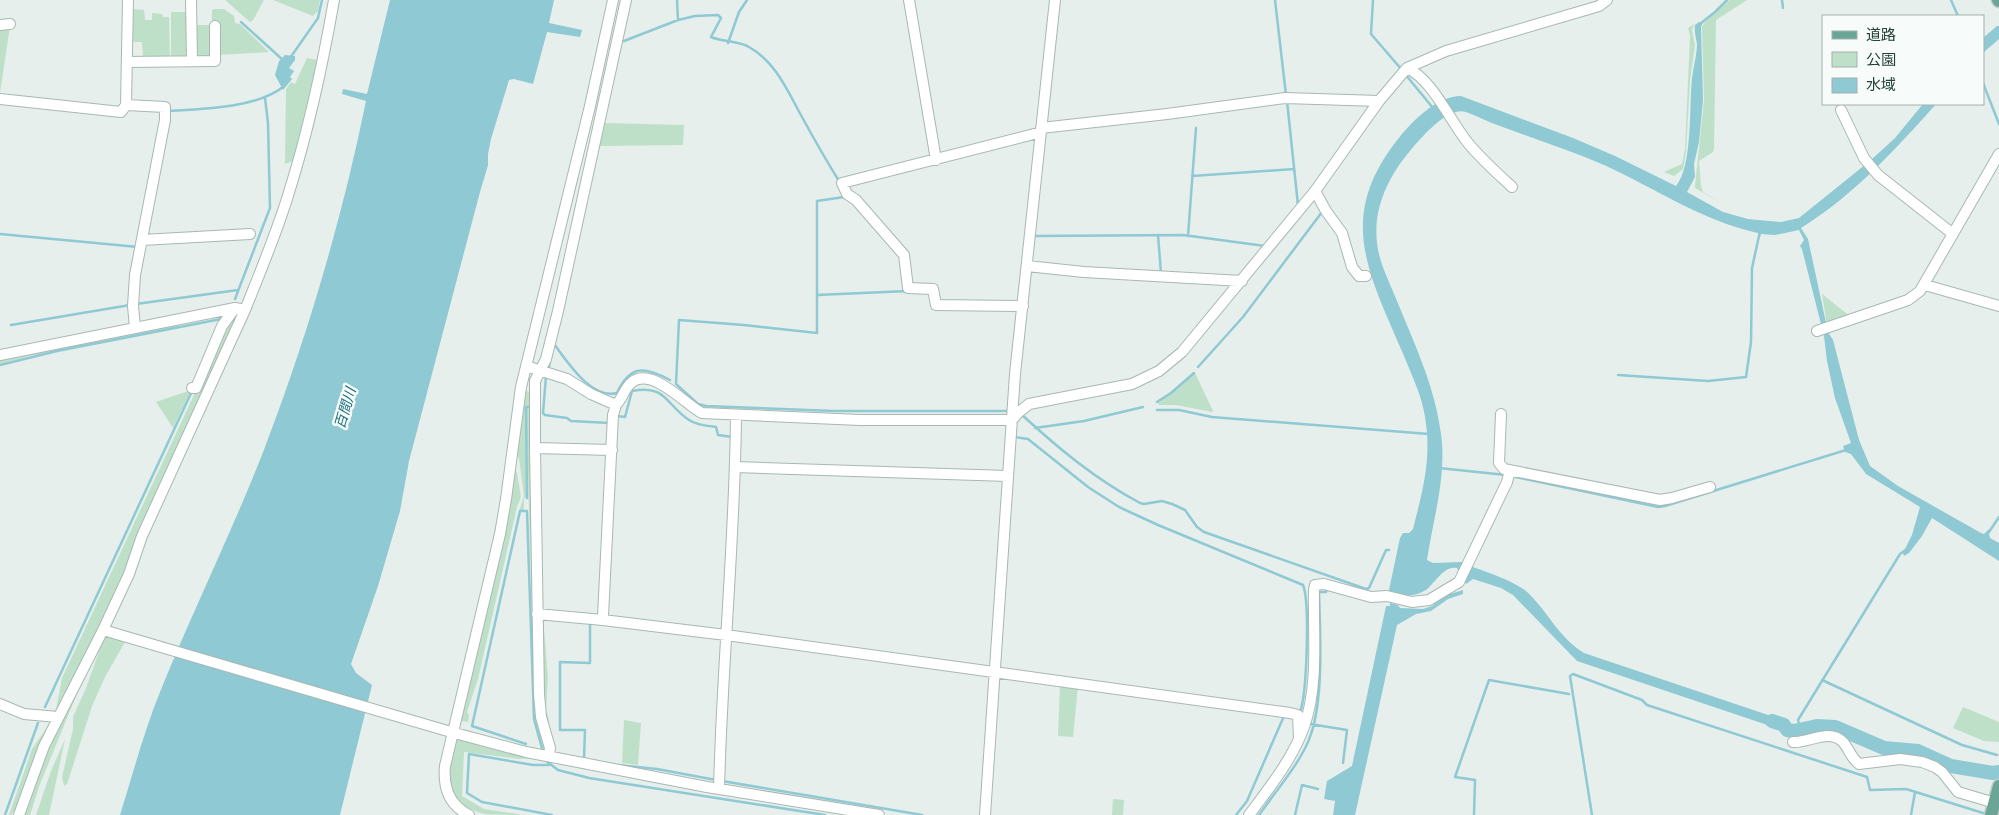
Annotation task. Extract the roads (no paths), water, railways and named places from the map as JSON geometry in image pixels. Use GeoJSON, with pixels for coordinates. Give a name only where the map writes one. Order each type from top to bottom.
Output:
{"type":"FeatureCollection","features":[{"type":"Feature","properties":{"kind":"main road"},"geometry":{"type":"LineString","coordinates":[[1995,805],[1999,786]]}},
{"type":"Feature","properties":{"kind":"street"},"geometry":{"type":"LineString","coordinates":[[0,99],[121,112],[124,107],[127,62],[128,0]]}},
{"type":"Feature","properties":{"kind":"street"},"geometry":{"type":"LineString","coordinates":[[191,0],[192,62]]}},
{"type":"Feature","properties":{"kind":"street"},"geometry":{"type":"LineString","coordinates":[[19,815],[44,746],[58,717],[108,632],[142,536],[290,189],[324,56],[334,0]]}},
{"type":"Feature","properties":{"kind":"street"},"geometry":{"type":"LineString","coordinates":[[469,815],[456,806],[445,788],[445,766],[451,732],[500,534],[521,387],[590,106],[613,0]]}},
{"type":"Feature","properties":{"kind":"street"},"geometry":{"type":"LineString","coordinates":[[546,755],[550,748],[541,717],[537,614],[536,381],[539,370],[546,359],[555,321],[626,0]]}},
{"type":"Feature","properties":{"kind":"street"},"geometry":{"type":"LineString","coordinates":[[909,0],[936,160]]}},
{"type":"Feature","properties":{"kind":"street"},"geometry":{"type":"LineString","coordinates":[[985,815],[1010,420],[1027,266],[1038,132],[1055,0]]}},
{"type":"Feature","properties":{"kind":"street"},"geometry":{"type":"LineString","coordinates":[[603,616],[613,415],[616,406],[631,383],[638,379],[646,378],[670,389],[691,408],[702,413],[860,420],[1010,420],[1029,404],[1122,387],[1141,381],[1159,371],[1182,352],[1316,191],[1380,101],[1405,70],[1453,49],[1603,1]]}},
{"type":"Feature","properties":{"kind":"street"},"geometry":{"type":"LineString","coordinates":[[127,62],[216,61],[215,26]]}},
{"type":"Feature","properties":{"kind":"street"},"geometry":{"type":"LineString","coordinates":[[1405,70],[1423,82],[1481,157],[1512,187]]}},
{"type":"Feature","properties":{"kind":"street"},"geometry":{"type":"LineString","coordinates":[[1023,306],[936,305],[933,288],[908,288],[904,255],[856,200],[847,194],[842,184],[1038,132],[1286,98],[1380,101]]}},
{"type":"Feature","properties":{"kind":"street"},"geometry":{"type":"LineString","coordinates":[[124,107],[165,107],[144,240],[134,281],[133,306],[135,327]]}},
{"type":"Feature","properties":{"kind":"street"},"geometry":{"type":"LineString","coordinates":[[1841,110],[1864,158],[1878,175],[1953,234]]}},
{"type":"Feature","properties":{"kind":"street"},"geometry":{"type":"LineString","coordinates":[[1817,331],[1915,296],[1925,285],[1999,154]]}},
{"type":"Feature","properties":{"kind":"street"},"geometry":{"type":"LineString","coordinates":[[1316,191],[1326,211],[1342,233],[1352,267],[1359,276],[1366,276]]}},
{"type":"Feature","properties":{"kind":"street"},"geometry":{"type":"LineString","coordinates":[[144,240],[250,234]]}},
{"type":"Feature","properties":{"kind":"street"},"geometry":{"type":"LineString","coordinates":[[1027,266],[1084,272],[1240,281]]}},
{"type":"Feature","properties":{"kind":"street"},"geometry":{"type":"LineString","coordinates":[[1925,285],[1999,306]]}},
{"type":"Feature","properties":{"kind":"street"},"geometry":{"type":"LineString","coordinates":[[0,355],[135,327],[240,309]]}},
{"type":"Feature","properties":{"kind":"street"},"geometry":{"type":"LineString","coordinates":[[193,388],[222,326],[240,309]]}},
{"type":"Feature","properties":{"kind":"street"},"geometry":{"type":"LineString","coordinates":[[526,366],[567,379],[591,394],[616,406]]}},
{"type":"Feature","properties":{"kind":"street"},"geometry":{"type":"LineString","coordinates":[[1501,414],[1499,463],[1509,474],[1660,500],[1710,487]]}},
{"type":"Feature","properties":{"kind":"street"},"geometry":{"type":"LineString","coordinates":[[719,783],[736,464],[736,416]]}},
{"type":"Feature","properties":{"kind":"street"},"geometry":{"type":"LineString","coordinates":[[535,448],[610,450]]}},
{"type":"Feature","properties":{"kind":"street"},"geometry":{"type":"LineString","coordinates":[[736,464],[1006,476]]}},
{"type":"Feature","properties":{"kind":"street"},"geometry":{"type":"LineString","coordinates":[[1249,815],[1291,755],[1306,718],[1311,695],[1315,585],[1324,584],[1371,598],[1391,597],[1412,602],[1429,600],[1459,582],[1509,474]]}},
{"type":"Feature","properties":{"kind":"street"},"geometry":{"type":"LineString","coordinates":[[537,614],[726,635],[995,670],[1290,713],[1298,715],[1299,738]]}},
{"type":"Feature","properties":{"kind":"street"},"geometry":{"type":"LineString","coordinates":[[108,632],[439,729],[546,755],[719,783],[879,815]]}},
{"type":"Feature","properties":{"kind":"street"},"geometry":{"type":"LineString","coordinates":[[995,670],[1075,679]]}},
{"type":"Feature","properties":{"kind":"street"},"geometry":{"type":"LineString","coordinates":[[0,704],[24,714],[58,717]]}},
{"type":"Feature","properties":{"kind":"street"},"geometry":{"type":"LineString","coordinates":[[1793,742],[1822,736],[1834,737],[1842,741],[1853,759],[1859,764],[1900,759],[1929,764],[1942,772],[1958,792],[1995,805]]}},
{"type":"Feature","properties":{"kind":"water","name":"百間川"},"geometry":{"type":"Polygon","coordinates":[[[390,0],[554,0],[549,23],[582,30],[580,37],[547,32],[533,84],[514,79],[509,80],[491,139],[488,165],[409,461],[400,511],[378,586],[351,664],[356,673],[372,685],[340,815],[120,815],[154,707],[253,478],[296,362],[335,233],[366,101],[342,94],[343,89],[367,94],[390,0]]]}},
{"type":"Feature","properties":{"kind":"water"},"geometry":{"type":"Polygon","coordinates":[[[1703,22],[1701,27],[1703,100],[1699,142],[1694,164],[1695,177],[1687,192],[1723,212],[1748,219],[1781,222],[1799,218],[1871,160],[1895,138],[1922,105],[1935,105],[1889,155],[1856,187],[1801,228],[1808,239],[1828,332],[1833,340],[1859,440],[1870,466],[1898,486],[1981,533],[1984,534],[1989,529],[1991,530],[1990,538],[1999,543],[1999,561],[1932,518],[1922,536],[1909,553],[1904,556],[1903,553],[1912,535],[1920,507],[1866,474],[1851,454],[1845,452],[1843,446],[1851,443],[1835,398],[1824,336],[1800,246],[1804,240],[1799,230],[1775,235],[1761,234],[1758,237],[1758,233],[1717,221],[1591,160],[1461,111],[1449,114],[1433,126],[1414,146],[1396,170],[1382,198],[1378,212],[1376,227],[1377,243],[1382,265],[1429,383],[1441,434],[1441,482],[1427,560],[1433,563],[1462,562],[1462,564],[1496,575],[1520,587],[1534,599],[1567,639],[1584,653],[1789,722],[1788,732],[1577,661],[1513,595],[1501,588],[1473,579],[1466,584],[1457,568],[1448,569],[1426,590],[1416,594],[1399,596],[1389,590],[1400,538],[1403,533],[1409,533],[1413,529],[1427,460],[1427,432],[1422,401],[1379,297],[1364,244],[1363,218],[1369,191],[1381,164],[1402,134],[1428,109],[1444,100],[1461,96],[1573,138],[1676,186],[1685,165],[1688,150],[1692,79],[1697,48],[1695,25],[1703,22]]]}},
{"type":"Feature","properties":{"kind":"water"},"geometry":{"type":"Polygon","coordinates":[[[1999,26],[1999,39],[1984,52],[1984,37],[1999,26]]]}},
{"type":"Feature","properties":{"kind":"water"},"geometry":{"type":"Polygon","coordinates":[[[285,55],[295,56],[295,60],[289,68],[294,71],[290,77],[292,79],[283,90],[275,75],[279,61],[285,55]]]}},
{"type":"Feature","properties":{"kind":"water"},"geometry":{"type":"Polygon","coordinates":[[[1463,590],[1463,594],[1448,599],[1431,611],[1416,614],[1397,625],[1355,815],[1333,815],[1335,801],[1324,799],[1327,781],[1352,766],[1386,606],[1390,606],[1390,603],[1398,605],[1400,608],[1423,609],[1432,606],[1447,595],[1463,590]]]}},
{"type":"Feature","properties":{"kind":"waterway"},"geometry":{"type":"LineString","coordinates":[[290,58],[318,18],[322,0]]}},
{"type":"Feature","properties":{"kind":"waterway"},"geometry":{"type":"LineString","coordinates":[[677,0],[678,20]]}},
{"type":"Feature","properties":{"kind":"waterway"},"geometry":{"type":"LineString","coordinates":[[728,43],[739,12],[747,0]]}},
{"type":"Feature","properties":{"kind":"waterway"},"geometry":{"type":"LineString","coordinates":[[1275,0],[1286,95]]}},
{"type":"Feature","properties":{"kind":"waterway"},"geometry":{"type":"LineString","coordinates":[[1373,0],[1371,34],[1402,70]]}},
{"type":"Feature","properties":{"kind":"waterway"},"geometry":{"type":"LineString","coordinates":[[1700,24],[1727,0]]}},
{"type":"Feature","properties":{"kind":"waterway"},"geometry":{"type":"LineString","coordinates":[[1782,0],[1783,8]]}},
{"type":"Feature","properties":{"kind":"waterway"},"geometry":{"type":"LineString","coordinates":[[1951,0],[1958,15]]}},
{"type":"Feature","properties":{"kind":"waterway"},"geometry":{"type":"LineString","coordinates":[[620,41],[678,20],[695,16],[718,15],[721,18],[711,37],[745,45],[767,61],[780,78],[839,181]]}},
{"type":"Feature","properties":{"kind":"waterway"},"geometry":{"type":"LineString","coordinates":[[241,22],[284,61]]}},
{"type":"Feature","properties":{"kind":"waterway"},"geometry":{"type":"LineString","coordinates":[[1405,74],[1433,108]]}},
{"type":"Feature","properties":{"kind":"waterway"},"geometry":{"type":"LineString","coordinates":[[1984,86],[1999,124]]}},
{"type":"Feature","properties":{"kind":"waterway"},"geometry":{"type":"LineString","coordinates":[[168,111],[213,108],[244,103],[272,94],[283,87]]}},
{"type":"Feature","properties":{"kind":"waterway"},"geometry":{"type":"LineString","coordinates":[[235,299],[270,208],[268,123],[265,98]]}},
{"type":"Feature","properties":{"kind":"waterway"},"geometry":{"type":"LineString","coordinates":[[1287,101],[1298,205]]}},
{"type":"Feature","properties":{"kind":"waterway"},"geometry":{"type":"LineString","coordinates":[[1188,236],[1196,128]]}},
{"type":"Feature","properties":{"kind":"waterway"},"geometry":{"type":"LineString","coordinates":[[1192,176],[1294,169]]}},
{"type":"Feature","properties":{"kind":"waterway"},"geometry":{"type":"LineString","coordinates":[[844,197],[817,201],[817,333],[679,320],[676,384],[698,404],[706,406],[834,411],[1009,411]]}},
{"type":"Feature","properties":{"kind":"waterway"},"geometry":{"type":"LineString","coordinates":[[1198,367],[1243,317],[1322,212]]}},
{"type":"Feature","properties":{"kind":"waterway"},"geometry":{"type":"LineString","coordinates":[[0,234],[138,247]]}},
{"type":"Feature","properties":{"kind":"waterway"},"geometry":{"type":"LineString","coordinates":[[1158,235],[1161,273]]}},
{"type":"Feature","properties":{"kind":"waterway"},"geometry":{"type":"LineString","coordinates":[[1034,236],[1183,235],[1265,246]]}},
{"type":"Feature","properties":{"kind":"waterway"},"geometry":{"type":"LineString","coordinates":[[1618,375],[1708,381],[1746,377],[1751,342],[1752,268],[1759,236]]}},
{"type":"Feature","properties":{"kind":"waterway"},"geometry":{"type":"LineString","coordinates":[[136,304],[238,290]]}},
{"type":"Feature","properties":{"kind":"waterway"},"geometry":{"type":"LineString","coordinates":[[817,295],[908,291]]}},
{"type":"Feature","properties":{"kind":"waterway"},"geometry":{"type":"LineString","coordinates":[[11,325],[130,305]]}},
{"type":"Feature","properties":{"kind":"waterway"},"geometry":{"type":"LineString","coordinates":[[0,365],[57,351],[221,319]]}},
{"type":"Feature","properties":{"kind":"waterway"},"geometry":{"type":"LineString","coordinates":[[554,344],[581,378],[598,391],[607,394],[617,393],[627,377],[639,371],[653,372],[670,380]]}},
{"type":"Feature","properties":{"kind":"waterway"},"geometry":{"type":"LineString","coordinates":[[549,367],[550,360]]}},
{"type":"Feature","properties":{"kind":"waterway"},"geometry":{"type":"LineString","coordinates":[[1157,402],[1171,393],[1194,373]]}},
{"type":"Feature","properties":{"kind":"waterway"},"geometry":{"type":"LineString","coordinates":[[546,376],[543,413],[545,415],[567,418],[571,421],[610,423]]}},
{"type":"Feature","properties":{"kind":"waterway"},"geometry":{"type":"LineString","coordinates":[[617,416],[625,417],[632,391],[652,390],[665,397],[681,414],[692,422],[716,427],[718,435],[732,437]]}},
{"type":"Feature","properties":{"kind":"waterway"},"geometry":{"type":"LineString","coordinates":[[45,707],[192,391]]}},
{"type":"Feature","properties":{"kind":"waterway"},"geometry":{"type":"LineString","coordinates":[[527,498],[526,407],[528,407]]}},
{"type":"Feature","properties":{"kind":"waterway"},"geometry":{"type":"LineString","coordinates":[[1035,428],[1084,421],[1143,407]]}},
{"type":"Feature","properties":{"kind":"waterway"},"geometry":{"type":"LineString","coordinates":[[1157,410],[1179,410],[1212,417],[1429,434]]}},
{"type":"Feature","properties":{"kind":"waterway"},"geometry":{"type":"LineString","coordinates":[[1021,414],[1063,451],[1123,494],[1140,503],[1162,501],[1185,510],[1197,527],[1204,532],[1366,589],[1369,588],[1386,550],[1389,550]]}},
{"type":"Feature","properties":{"kind":"waterway"},"geometry":{"type":"LineString","coordinates":[[1015,437],[1028,439],[1088,487],[1119,507],[1303,585],[1307,648],[1300,712]]}},
{"type":"Feature","properties":{"kind":"waterway"},"geometry":{"type":"LineString","coordinates":[[1511,476],[1658,507],[1846,450]]}},
{"type":"Feature","properties":{"kind":"waterway"},"geometry":{"type":"LineString","coordinates":[[1439,468],[1506,475]]}},
{"type":"Feature","properties":{"kind":"waterway"},"geometry":{"type":"LineString","coordinates":[[526,744],[472,726],[520,511],[527,511]]}},
{"type":"Feature","properties":{"kind":"waterway"},"geometry":{"type":"LineString","coordinates":[[527,511],[534,719],[543,752]]}},
{"type":"Feature","properties":{"kind":"waterway"},"geometry":{"type":"LineString","coordinates":[[1989,532],[1999,517]]}},
{"type":"Feature","properties":{"kind":"waterway"},"geometry":{"type":"LineString","coordinates":[[1800,729],[1798,720],[1900,554],[1907,549]]}},
{"type":"Feature","properties":{"kind":"waterway"},"geometry":{"type":"LineString","coordinates":[[1259,815],[1295,765],[1311,734],[1320,683],[1319,592],[1326,592],[1327,588]]}},
{"type":"Feature","properties":{"kind":"waterway"},"geometry":{"type":"LineString","coordinates":[[585,759],[585,730],[560,730],[560,662],[590,663],[590,622]]}},
{"type":"Feature","properties":{"kind":"waterway"},"geometry":{"type":"LineString","coordinates":[[1592,815],[1570,676],[1573,674],[1642,700],[1647,705],[1867,777],[1870,790],[1906,789],[1983,813]]}},
{"type":"Feature","properties":{"kind":"waterway"},"geometry":{"type":"LineString","coordinates":[[1474,815],[1475,780],[1455,777],[1489,680],[1569,694]]}},
{"type":"Feature","properties":{"kind":"waterway"},"geometry":{"type":"LineString","coordinates":[[1822,680],[1962,745],[1997,755]]}},
{"type":"Feature","properties":{"kind":"waterway"},"geometry":{"type":"LineString","coordinates":[[1236,815],[1247,801],[1284,716]]}},
{"type":"Feature","properties":{"kind":"waterway"},"geometry":{"type":"LineString","coordinates":[[1772,721],[1784,725],[1787,730],[1794,731],[1817,726],[1835,727],[1884,748],[1918,751],[1951,766],[1993,773],[1999,772]]}},
{"type":"Feature","properties":{"kind":"waterway"},"geometry":{"type":"LineString","coordinates":[[5,815],[38,723]]}},
{"type":"Feature","properties":{"kind":"waterway"},"geometry":{"type":"LineString","coordinates":[[1310,724],[1347,730],[1343,763]]}},
{"type":"Feature","properties":{"kind":"waterway"},"geometry":{"type":"LineString","coordinates":[[549,765],[533,765],[469,754],[467,793],[482,802],[552,815]]}},
{"type":"Feature","properties":{"kind":"waterway"},"geometry":{"type":"LineString","coordinates":[[545,760],[558,770],[589,778],[825,815]]}},
{"type":"Feature","properties":{"kind":"waterway"},"geometry":{"type":"LineString","coordinates":[[618,765],[657,769],[716,780]]}},
{"type":"Feature","properties":{"kind":"waterway"},"geometry":{"type":"LineString","coordinates":[[722,781],[922,815]]}},
{"type":"Feature","properties":{"kind":"waterway"},"geometry":{"type":"LineString","coordinates":[[1295,815],[1302,785],[1318,789]]}},
{"type":"Feature","properties":{"kind":"waterway"},"geometry":{"type":"LineString","coordinates":[[1911,815],[1915,792]]}}]}
